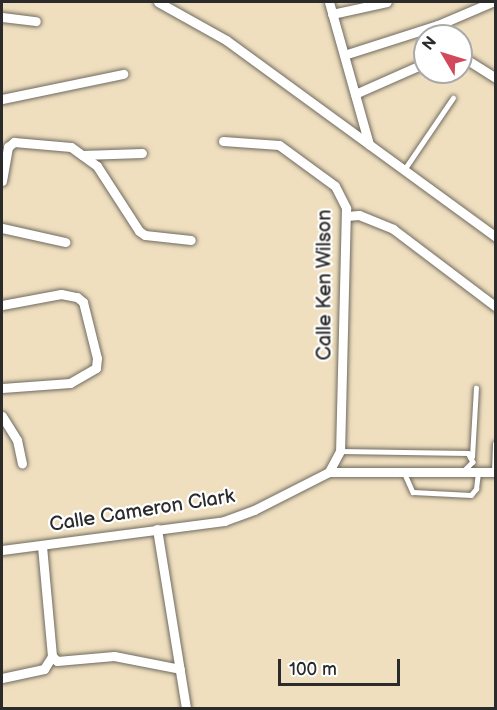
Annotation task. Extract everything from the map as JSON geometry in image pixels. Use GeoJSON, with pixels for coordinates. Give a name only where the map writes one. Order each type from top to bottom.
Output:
{"type":"FeatureCollection","features":[{"type":"Feature","properties":{"kind":"street"},"geometry":{"type":"LineString","coordinates":[[158,2],[226,40],[495,237]]}},
{"type":"Feature","properties":{"kind":"street"},"geometry":{"type":"LineString","coordinates":[[329,2],[369,144]]}},
{"type":"Feature","properties":{"kind":"street"},"geometry":{"type":"LineString","coordinates":[[332,14],[387,2]]}},
{"type":"Feature","properties":{"kind":"street"},"geometry":{"type":"LineString","coordinates":[[440,24],[492,2]]}},
{"type":"Feature","properties":{"kind":"street"},"geometry":{"type":"LineString","coordinates":[[2,17],[36,21]]}},
{"type":"Feature","properties":{"kind":"street"},"geometry":{"type":"LineString","coordinates":[[344,55],[413,33]]}},
{"type":"Feature","properties":{"kind":"street"},"geometry":{"type":"LineString","coordinates":[[473,64],[495,78]]}},
{"type":"Feature","properties":{"kind":"street"},"geometry":{"type":"LineString","coordinates":[[355,94],[413,68]]}},
{"type":"Feature","properties":{"kind":"street"},"geometry":{"type":"LineString","coordinates":[[2,99],[123,74]]}},
{"type":"Feature","properties":{"kind":"street","name":"Calle Ken Wilson"},"geometry":{"type":"LineString","coordinates":[[223,141],[279,145],[334,186],[343,198],[346,216],[340,451],[329,472]]}},
{"type":"Feature","properties":{"kind":"street"},"geometry":{"type":"LineString","coordinates":[[2,181],[8,147],[14,142],[70,147],[98,166],[120,196],[139,231],[145,235],[191,240]]}},
{"type":"Feature","properties":{"kind":"street"},"geometry":{"type":"LineString","coordinates":[[82,155],[142,153]]}},
{"type":"Feature","properties":{"kind":"street"},"geometry":{"type":"LineString","coordinates":[[346,216],[359,215],[393,230],[495,307]]}},
{"type":"Feature","properties":{"kind":"street"},"geometry":{"type":"LineString","coordinates":[[2,228],[64,242]]}},
{"type":"Feature","properties":{"kind":"street"},"geometry":{"type":"LineString","coordinates":[[2,305],[61,294],[77,297],[83,302],[98,358],[96,368],[70,383],[2,388]]}},
{"type":"Feature","properties":{"kind":"street"},"geometry":{"type":"LineString","coordinates":[[2,416],[17,440],[22,463]]}},
{"type":"Feature","properties":{"kind":"street","name":"Calle Cameron Clark"},"geometry":{"type":"LineString","coordinates":[[2,550],[224,521],[254,510],[329,472],[495,472]]}},
{"type":"Feature","properties":{"kind":"street"},"geometry":{"type":"LineString","coordinates":[[157,530],[186,708]]}},
{"type":"Feature","properties":{"kind":"street"},"geometry":{"type":"LineString","coordinates":[[2,678],[44,669],[52,656],[42,546]]}},
{"type":"Feature","properties":{"kind":"street"},"geometry":{"type":"LineString","coordinates":[[52,656],[65,661],[114,656],[180,669]]}},
{"type":"Feature","properties":{"kind":"lane"},"geometry":{"type":"LineString","coordinates":[[404,170],[453,98]]}},
{"type":"Feature","properties":{"kind":"lane"},"geometry":{"type":"LineString","coordinates":[[455,472],[470,468],[476,388]]}},
{"type":"Feature","properties":{"kind":"lane"},"geometry":{"type":"LineString","coordinates":[[495,444],[495,472]]}},
{"type":"Feature","properties":{"kind":"lane"},"geometry":{"type":"LineString","coordinates":[[340,451],[459,453],[472,457]]}},
{"type":"Feature","properties":{"kind":"lane"},"geometry":{"type":"LineString","coordinates":[[404,472],[413,492],[471,495],[476,489],[478,472]]}}]}
